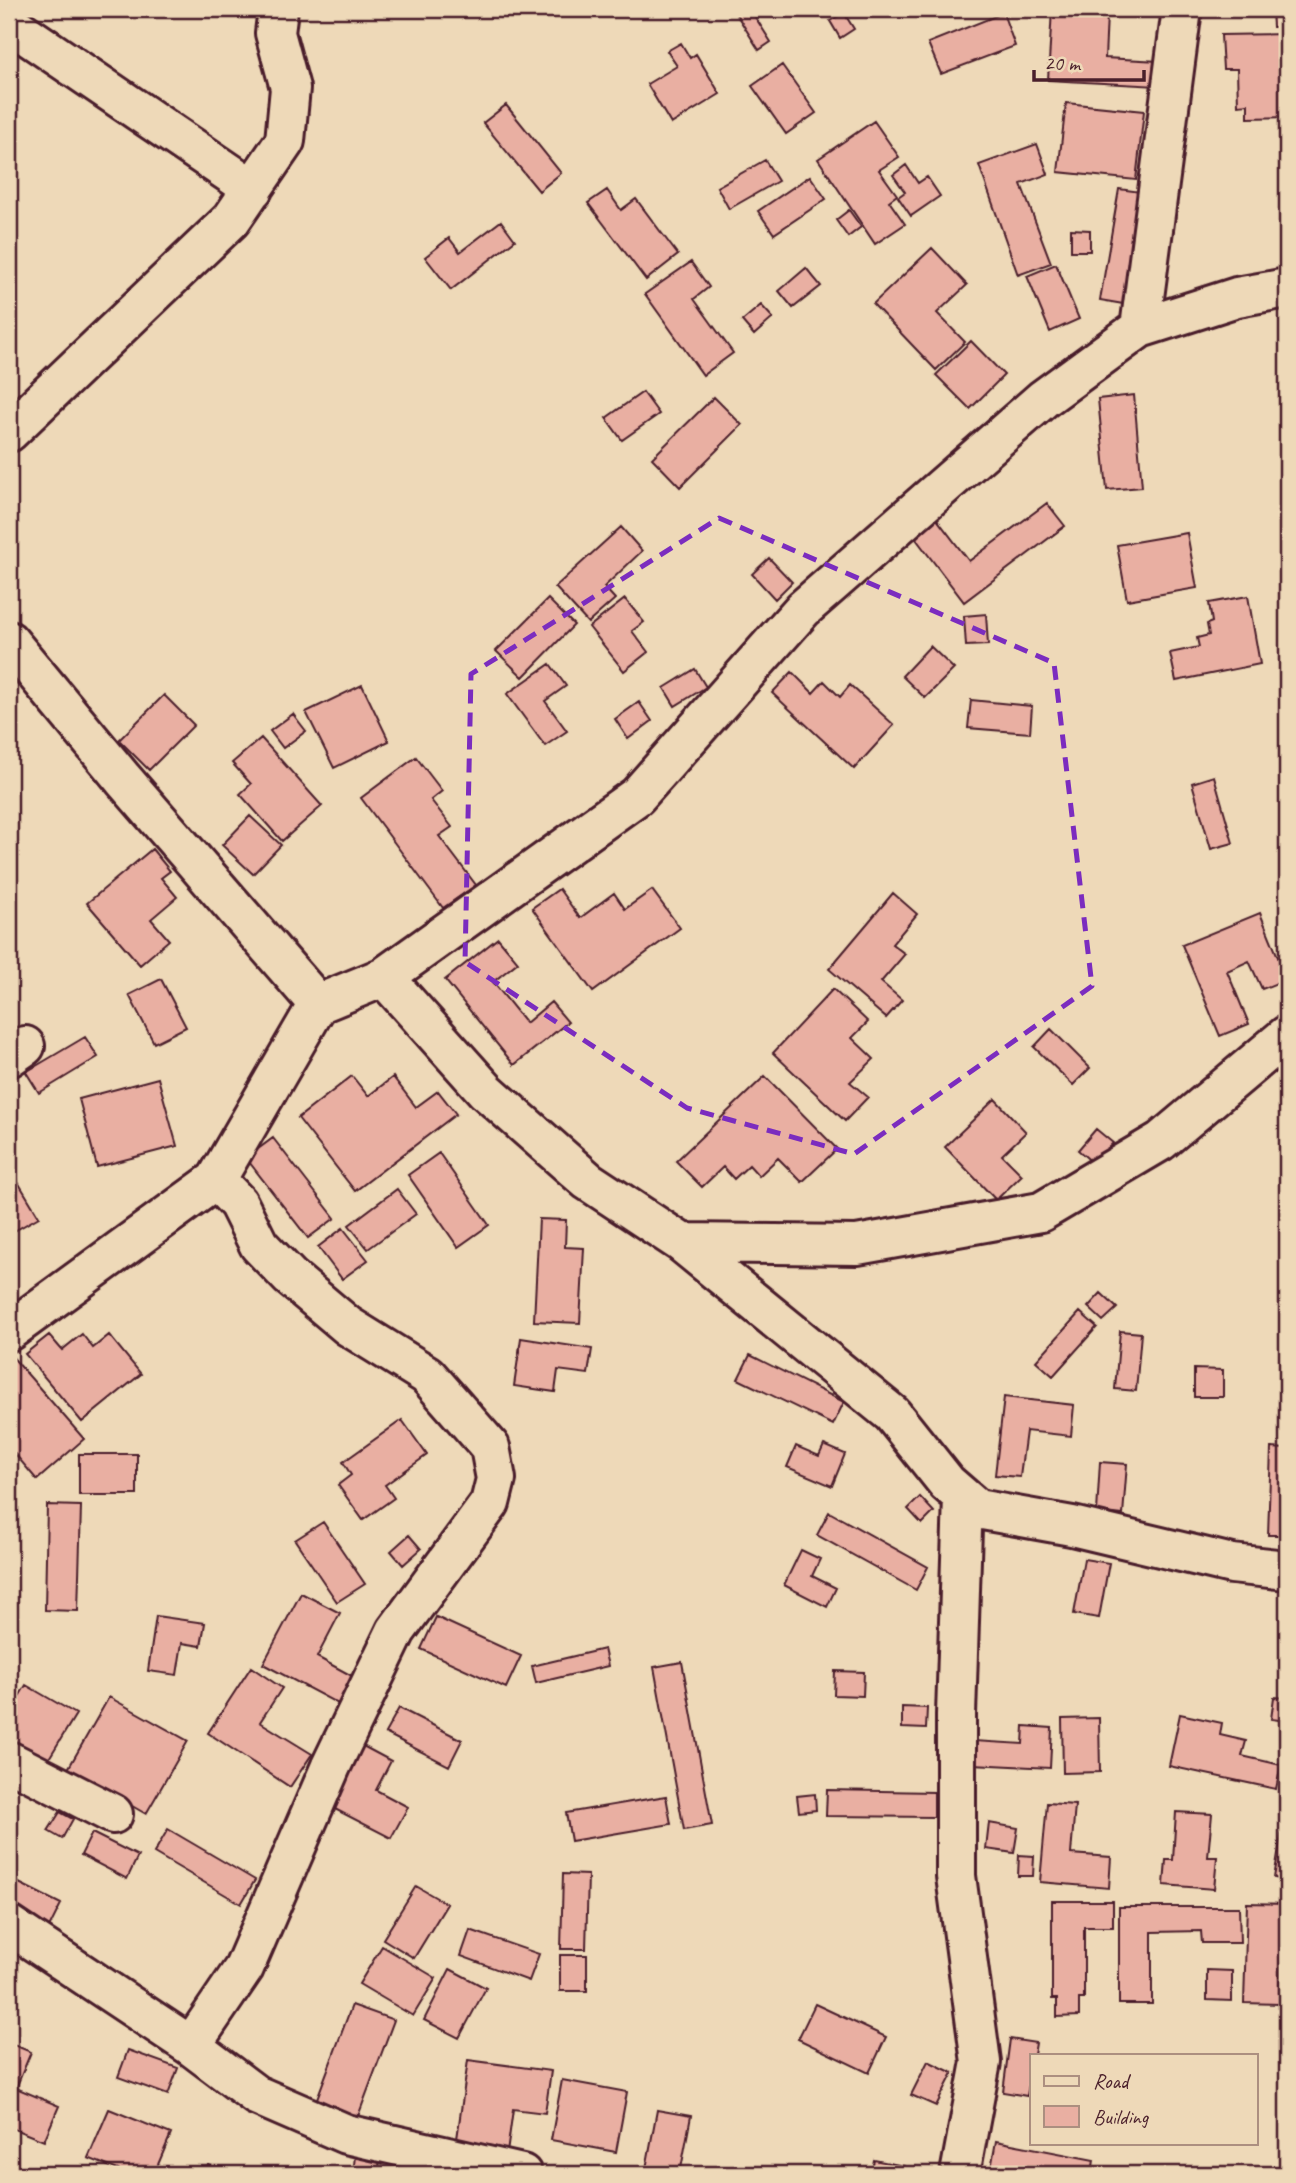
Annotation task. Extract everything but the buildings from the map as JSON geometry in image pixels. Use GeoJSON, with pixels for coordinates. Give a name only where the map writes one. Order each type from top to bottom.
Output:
{"type":"FeatureCollection","features":[{"type":"Feature","properties":{"kind":"street"},"geometry":{"type":"LineString","coordinates":[[9,432],[231,220],[285,141],[290,88],[275,33],[278,9]]}},
{"type":"Feature","properties":{"kind":"street"},"geometry":{"type":"LineString","coordinates":[[1140,328],[1182,9]]}},
{"type":"Feature","properties":{"kind":"street"},"geometry":{"type":"LineString","coordinates":[[9,23],[253,188]]}},
{"type":"Feature","properties":{"kind":"street"},"geometry":{"type":"LineString","coordinates":[[9,1331],[216,1180],[318,1004],[384,977],[637,796],[803,609],[1043,399],[1140,328],[1237,297],[1287,288]]}},
{"type":"Feature","properties":{"kind":"street"},"geometry":{"type":"LineString","coordinates":[[9,641],[123,779],[318,1004]]}},
{"type":"Feature","properties":{"kind":"street"},"geometry":{"type":"LineString","coordinates":[[384,977],[486,1091],[588,1181],[682,1243],[892,1414],[947,1483],[977,1509],[1072,1526],[1232,1564],[1287,1570]]}},
{"type":"Feature","properties":{"kind":"street"},"geometry":{"type":"LineString","coordinates":[[682,1243],[857,1245],[1041,1212],[1161,1141],[1287,1035]]}},
{"type":"Feature","properties":{"kind":"street"},"geometry":{"type":"LineString","coordinates":[[191,2046],[244,1968],[331,1766],[396,1631],[491,1503],[496,1479],[490,1447],[427,1375],[348,1326],[290,1277],[259,1245],[238,1203],[216,1180]]}},
{"type":"Feature","properties":{"kind":"street"},"geometry":{"type":"LineString","coordinates":[[960,2174],[981,2062],[956,1876],[956,1715],[963,1497]]}},
{"type":"Feature","properties":{"kind":"street"},"geometry":{"type":"LineString","coordinates":[[9,1761],[113,1814]]}},
{"type":"Feature","properties":{"kind":"street"},"geometry":{"type":"LineString","coordinates":[[9,1926],[191,2046],[256,2095],[346,2134],[522,2174]]}},
{"type":"Feature","properties":{"kind":"highlighted area"},"geometry":{"type":"Polygon","coordinates":[[[719,518],[1054,663],[1092,986],[854,1154],[687,1108],[465,962],[471,674],[719,518]]]}}]}
